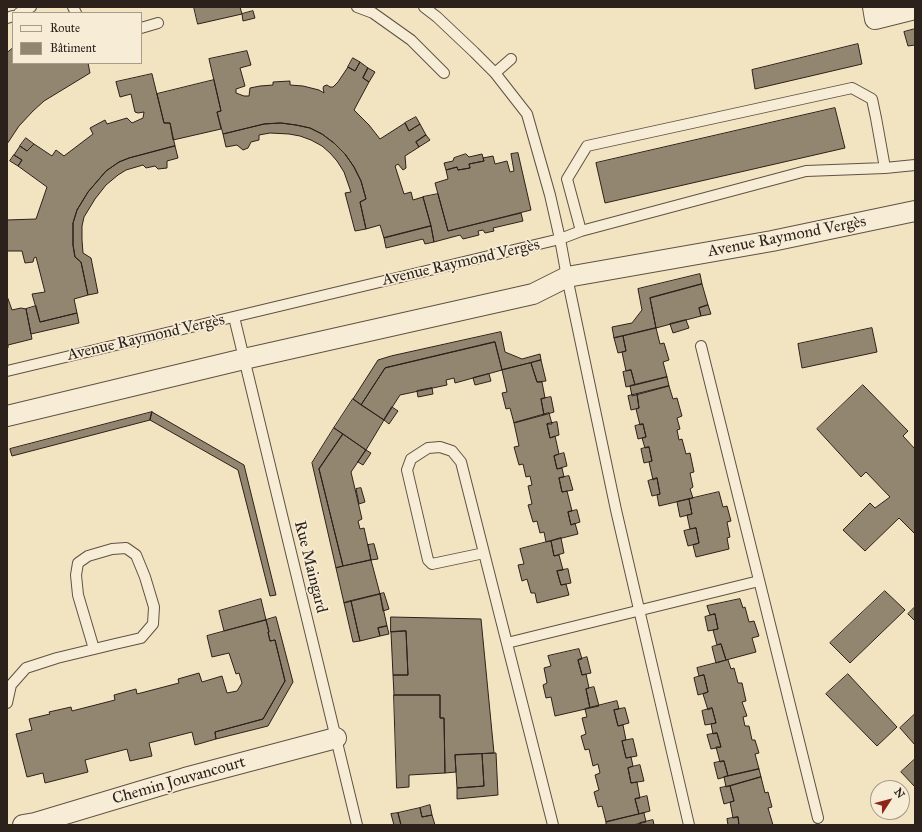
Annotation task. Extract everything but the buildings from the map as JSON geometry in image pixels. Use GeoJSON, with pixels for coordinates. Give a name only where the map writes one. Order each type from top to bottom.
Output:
{"type":"FeatureCollection","features":[{"type":"Feature","properties":{"kind":"street"},"geometry":{"type":"LineString","coordinates":[[874,13],[915,9]]}},
{"type":"Feature","properties":{"kind":"street","name":"Avenue Raymond Vergès"},"geometry":{"type":"LineString","coordinates":[[7,416],[244,359],[533,294],[567,277],[772,241],[915,211]]}},
{"type":"Feature","properties":{"kind":"street","name":"Chemin Jouvancourt"},"geometry":{"type":"LineString","coordinates":[[23,825],[35,823],[185,778],[336,738]]}},
{"type":"Feature","properties":{"kind":"lane"},"geometry":{"type":"LineString","coordinates":[[21,12],[32,7]]}},
{"type":"Feature","properties":{"kind":"lane"},"geometry":{"type":"LineString","coordinates":[[357,7],[373,13],[410,40],[444,73]]}},
{"type":"Feature","properties":{"kind":"lane"},"geometry":{"type":"LineString","coordinates":[[424,7],[448,27],[495,73],[527,114],[550,195],[615,502],[689,825]]}},
{"type":"Feature","properties":{"kind":"lane"},"geometry":{"type":"LineString","coordinates":[[142,28],[158,23]]}},
{"type":"Feature","properties":{"kind":"lane"},"geometry":{"type":"LineString","coordinates":[[495,73],[511,59]]}},
{"type":"Feature","properties":{"kind":"lane"},"geometry":{"type":"LineString","coordinates":[[581,231],[567,179],[587,146],[852,88],[872,99],[885,168]]}},
{"type":"Feature","properties":{"kind":"lane","name":"Avenue Raymond Vergès"},"geometry":{"type":"LineString","coordinates":[[7,371],[560,239],[581,231],[806,171],[885,168],[915,165]]}},
{"type":"Feature","properties":{"kind":"lane","name":"Rue Maingard"},"geometry":{"type":"LineString","coordinates":[[234,317],[358,825]]}},
{"type":"Feature","properties":{"kind":"lane"},"geometry":{"type":"LineString","coordinates":[[701,346],[818,818]]}},
{"type":"Feature","properties":{"kind":"lane"},"geometry":{"type":"LineString","coordinates":[[484,554],[432,564],[428,560],[407,470],[411,459],[428,448],[440,447],[452,452],[461,462],[553,825]]}},
{"type":"Feature","properties":{"kind":"lane"},"geometry":{"type":"LineString","coordinates":[[7,703],[11,685],[26,668],[57,658],[141,638],[153,624],[154,607],[145,577],[136,555],[126,548],[112,549],[94,554],[78,562],[76,576],[78,595],[94,649]]}},
{"type":"Feature","properties":{"kind":"lane"},"geometry":{"type":"LineString","coordinates":[[507,643],[759,581]]}}]}
